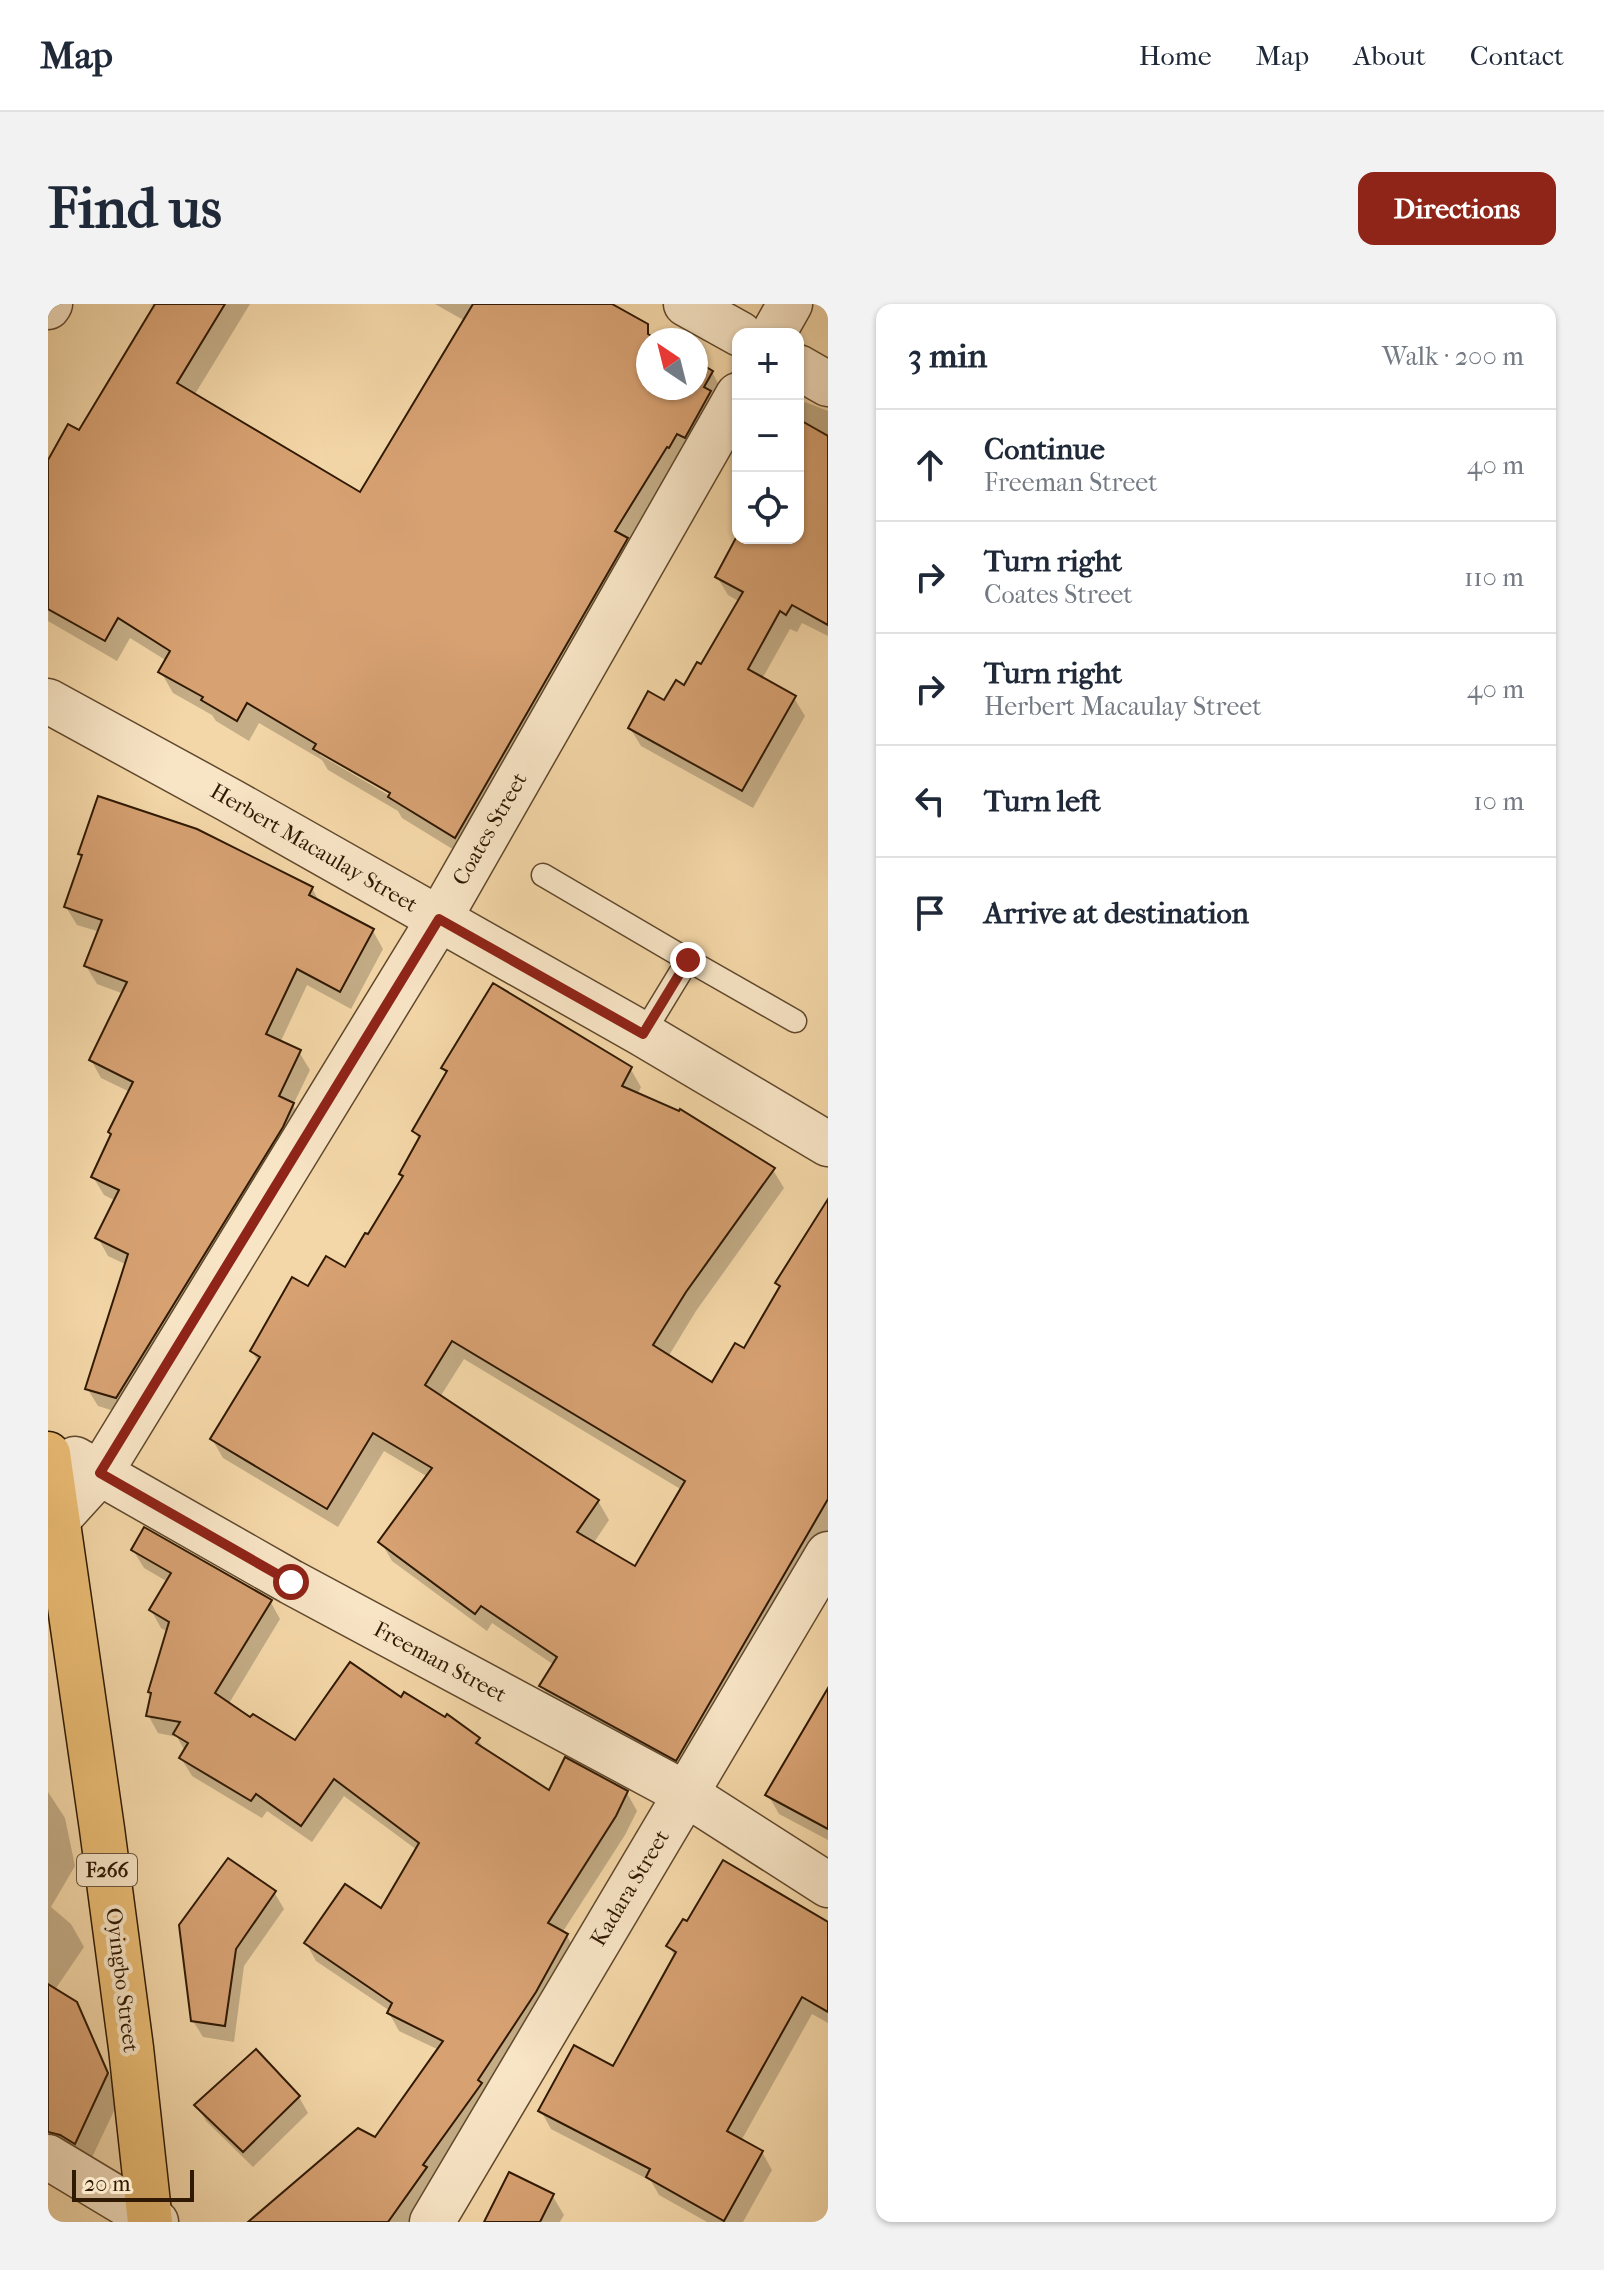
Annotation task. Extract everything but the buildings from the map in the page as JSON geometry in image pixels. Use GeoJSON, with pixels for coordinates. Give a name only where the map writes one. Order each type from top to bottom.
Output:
{"type":"FeatureCollection","features":[{"type":"Feature","properties":{"kind":"highway","name":"Oyingbo Street"},"geometry":{"type":"LineString","coordinates":[[48,1454],[53,1528],[129,2033],[152,2220]]}},
{"type":"Feature","properties":{"kind":"street"},"geometry":{"type":"LineString","coordinates":[[686,304],[732,330]]}},
{"type":"Feature","properties":{"kind":"street"},"geometry":{"type":"LineString","coordinates":[[776,328],[790,304]]}},
{"type":"Feature","properties":{"kind":"street"},"geometry":{"type":"LineString","coordinates":[[804,370],[828,384]]}},
{"type":"Feature","properties":{"kind":"street","name":"Coates Street"},"geometry":{"type":"LineString","coordinates":[[53,1528],[100,1473],[439,919],[735,400]]}},
{"type":"Feature","properties":{"kind":"street","name":"Herbert Macaulay Street"},"geometry":{"type":"LineString","coordinates":[[48,701],[643,1034],[828,1144]]}},
{"type":"Feature","properties":{"kind":"street","name":"Freeman Street"},"geometry":{"type":"LineString","coordinates":[[48,1444],[291,1582],[686,1794],[828,1885]]}},
{"type":"Feature","properties":{"kind":"street","name":"Kadara Street"},"geometry":{"type":"LineString","coordinates":[[432,2222],[828,1554]]}},
{"type":"Feature","properties":{"kind":"street"},"geometry":{"type":"LineString","coordinates":[[48,2157],[152,2220]]}},
{"type":"Feature","properties":{"kind":"lane"},"geometry":{"type":"LineString","coordinates":[[543,875],[795,1021]]}},
{"type":"Feature","properties":{"kind":"lane"},"geometry":{"type":"LineString","coordinates":[[643,1034],[688,960]]}},
{"type":"Feature","properties":{"kind":"route"},"geometry":{"type":"LineString","coordinates":[[291,1582],[100,1473],[439,919],[643,1034],[688,960]]}}]}
